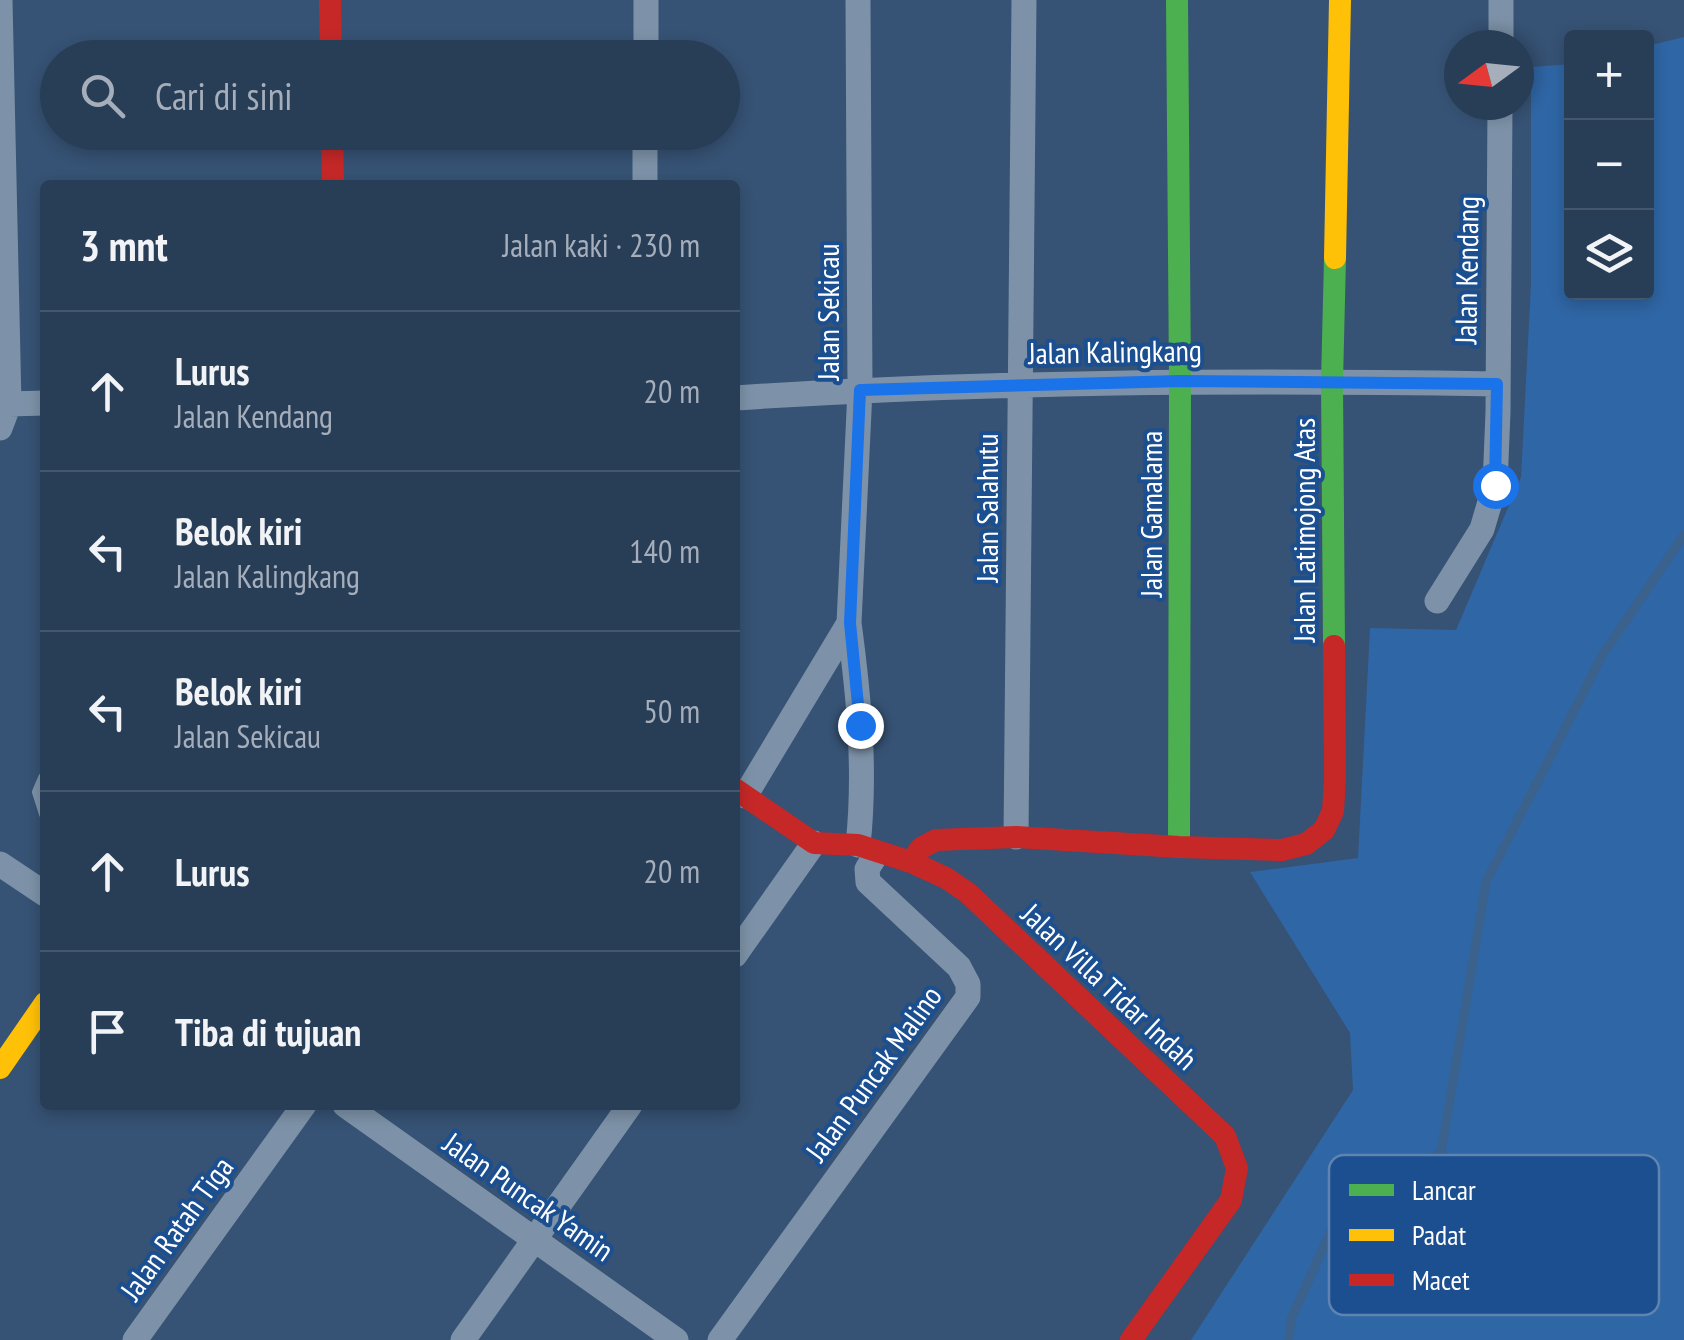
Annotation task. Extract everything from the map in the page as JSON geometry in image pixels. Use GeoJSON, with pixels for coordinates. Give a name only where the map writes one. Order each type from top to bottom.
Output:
{"type":"FeatureCollection","features":[{"type":"Feature","properties":{"kind":"street"},"geometry":{"type":"LineString","coordinates":[[0,0],[5,416],[40,404]]}},
{"type":"Feature","properties":{"kind":"street"},"geometry":{"type":"LineString","coordinates":[[330,0],[331,40]]}},
{"type":"Feature","properties":{"kind":"street"},"geometry":{"type":"LineString","coordinates":[[646,0],[646,40]]}},
{"type":"Feature","properties":{"kind":"street","name":"Jalan Sekicau"},"geometry":{"type":"LineString","coordinates":[[858,0],[860,390],[850,623],[868,849]]}},
{"type":"Feature","properties":{"kind":"street","name":"Jalan Salahutu"},"geometry":{"type":"LineString","coordinates":[[1016,836],[1024,0]]}},
{"type":"Feature","properties":{"kind":"street","name":"Jalan Gamalama"},"geometry":{"type":"LineString","coordinates":[[1177,0],[1179,847]]}},
{"type":"Feature","properties":{"kind":"street","name":"Jalan Latimojong Atas"},"geometry":{"type":"LineString","coordinates":[[1179,847],[1282,850],[1306,844],[1324,830],[1332,811],[1332,382],[1340,0]]}},
{"type":"Feature","properties":{"kind":"street"},"geometry":{"type":"LineString","coordinates":[[1500,30],[1501,0]]}},
{"type":"Feature","properties":{"kind":"street","name":"Jalan Kendang"},"geometry":{"type":"LineString","coordinates":[[1436,601],[1482,530],[1495,485],[1500,120]]}},
{"type":"Feature","properties":{"kind":"street"},"geometry":{"type":"LineString","coordinates":[[332,150],[333,180]]}},
{"type":"Feature","properties":{"kind":"street"},"geometry":{"type":"LineString","coordinates":[[645,150],[645,180]]}},
{"type":"Feature","properties":{"kind":"street","name":"Jalan Kalingkang"},"geometry":{"type":"LineString","coordinates":[[740,398],[860,390],[1180,381],[1497,384]]}},
{"type":"Feature","properties":{"kind":"street"},"geometry":{"type":"LineString","coordinates":[[740,948],[814,843],[740,792],[850,623]]}},
{"type":"Feature","properties":{"kind":"street"},"geometry":{"type":"LineString","coordinates":[[912,862],[921,848],[936,840],[1016,836],[1179,847]]}},
{"type":"Feature","properties":{"kind":"street","name":"Jalan Villa Tidar Indah"},"geometry":{"type":"LineString","coordinates":[[814,843],[868,849],[912,862],[968,893],[1225,1136],[1240,1174],[1231,1200],[1130,1340]]}},
{"type":"Feature","properties":{"kind":"street","name":"Jalan Puncak Malino"},"geometry":{"type":"LineString","coordinates":[[720,1340],[968,997],[968,984],[959,968],[868,882],[868,849]]}},
{"type":"Feature","properties":{"kind":"street"},"geometry":{"type":"LineString","coordinates":[[0,864],[40,891]]}},
{"type":"Feature","properties":{"kind":"street"},"geometry":{"type":"LineString","coordinates":[[0,1068],[40,1010]]}},
{"type":"Feature","properties":{"kind":"street","name":"Jalan Ratah Tiga"},"geometry":{"type":"LineString","coordinates":[[136,1340],[300,1110]]}},
{"type":"Feature","properties":{"kind":"street","name":"Jalan Puncak Yamin"},"geometry":{"type":"LineString","coordinates":[[352,1110],[676,1340]]}},
{"type":"Feature","properties":{"kind":"street"},"geometry":{"type":"LineString","coordinates":[[463,1340],[627,1110]]}},
{"type":"Feature","properties":{"kind":"shaded area"},"geometry":{"type":"Polygon","coordinates":[[[1684,37],[1684,1340],[1191,1340],[1353,1090],[1350,1033],[1250,872],[1358,858],[1370,628],[1456,630],[1521,477],[1531,284],[1534,67],[1564,65],[1564,300],[1654,300],[1654,44],[1684,37]]]}},
{"type":"Feature","properties":{"kind":"waterway"},"geometry":{"type":"LineString","coordinates":[[1437,1155],[1441,1153],[1486,882],[1603,654],[1684,535]]}},
{"type":"Feature","properties":{"kind":"waterway"},"geometry":{"type":"LineString","coordinates":[[1289,1340],[1291,1319],[1329,1235]]}},
{"type":"Feature","properties":{"kind":"traffic: fast"},"geometry":{"type":"LineString","coordinates":[[1177,0],[1179,847]]}},
{"type":"Feature","properties":{"kind":"traffic: fast"},"geometry":{"type":"LineString","coordinates":[[1334,646],[1335,258]]}},
{"type":"Feature","properties":{"kind":"traffic: slow"},"geometry":{"type":"LineString","coordinates":[[1335,258],[1340,0]]}},
{"type":"Feature","properties":{"kind":"traffic: slow"},"geometry":{"type":"LineString","coordinates":[[0,1068],[40,1010]]}},
{"type":"Feature","properties":{"kind":"traffic: jam"},"geometry":{"type":"LineString","coordinates":[[330,0],[331,40]]}},
{"type":"Feature","properties":{"kind":"traffic: jam"},"geometry":{"type":"LineString","coordinates":[[332,150],[333,180]]}},
{"type":"Feature","properties":{"kind":"traffic: jam"},"geometry":{"type":"LineString","coordinates":[[911,862],[921,848],[936,840],[1016,837],[1282,850],[1306,844],[1324,830],[1333,811],[1334,646]]}},
{"type":"Feature","properties":{"kind":"traffic: jam"},"geometry":{"type":"LineString","coordinates":[[740,792],[814,843],[858,845],[911,862],[968,893],[1225,1136],[1237,1168],[1231,1200],[1131,1340]]}},
{"type":"Feature","properties":{"kind":"route"},"geometry":{"type":"LineString","coordinates":[[860,725],[850,623],[860,390],[1180,381],[1497,384],[1495,485]]}}]}
